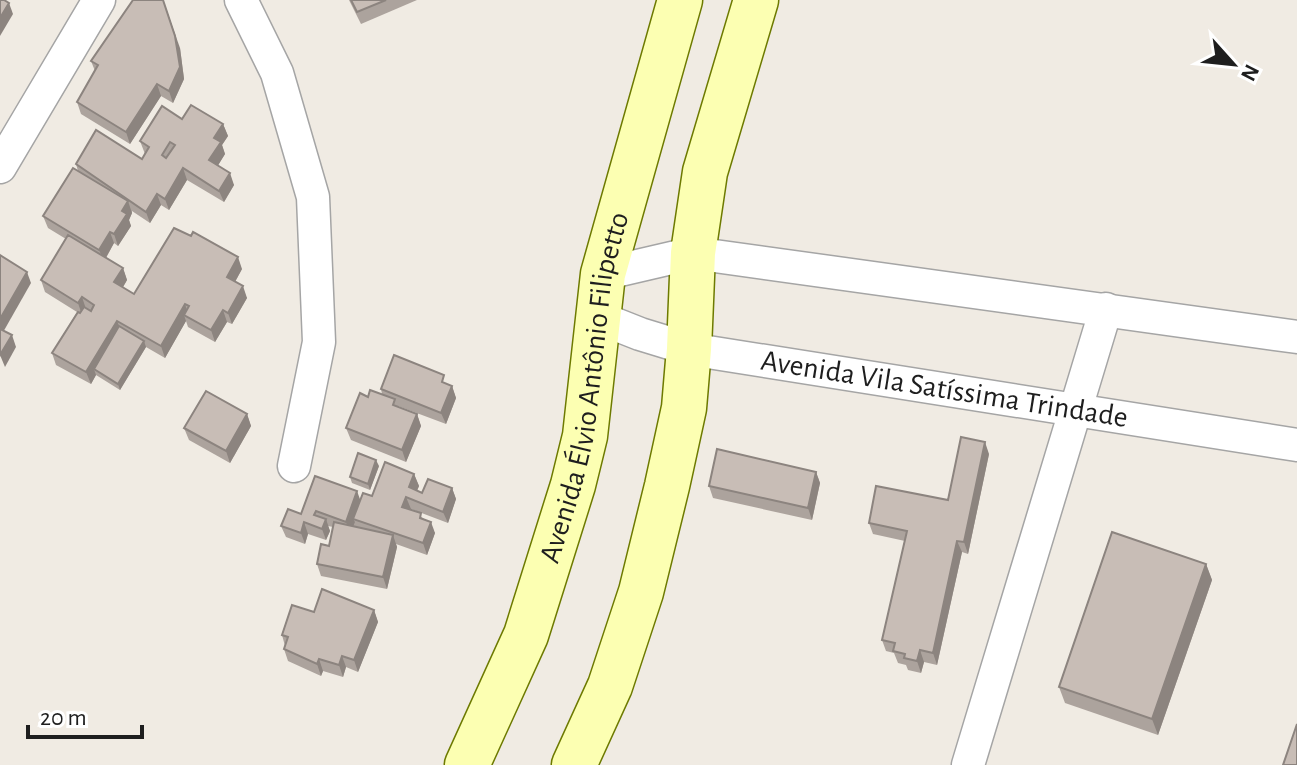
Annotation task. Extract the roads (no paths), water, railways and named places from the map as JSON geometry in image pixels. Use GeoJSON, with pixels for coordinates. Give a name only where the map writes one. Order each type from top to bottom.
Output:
{"type":"FeatureCollection","features":[{"type":"Feature","properties":{"kind":"main road","name":"Avenida Élvio Antônio Filipetto"},"geometry":{"type":"LineString","coordinates":[[467,765],[526,635],[550,566],[585,436],[603,274],[680,0]]}},
{"type":"Feature","properties":{"kind":"main road"},"geometry":{"type":"LineString","coordinates":[[574,765],[610,686],[641,592],[684,408],[693,253],[705,172],[756,0]]}},
{"type":"Feature","properties":{"kind":"street"},"geometry":{"type":"LineString","coordinates":[[0,167],[99,0]]}},
{"type":"Feature","properties":{"kind":"street"},"geometry":{"type":"LineString","coordinates":[[241,0],[277,73],[313,197],[319,342],[294,466]]}},
{"type":"Feature","properties":{"kind":"street"},"geometry":{"type":"LineString","coordinates":[[603,274],[693,253],[1297,337]]}},
{"type":"Feature","properties":{"kind":"street"},"geometry":{"type":"LineString","coordinates":[[968,765],[1106,309]]}},
{"type":"Feature","properties":{"kind":"street","name":"Avenida Vila Satíssima Trindade"},"geometry":{"type":"LineString","coordinates":[[597,317],[689,349],[1297,445]]}}]}
